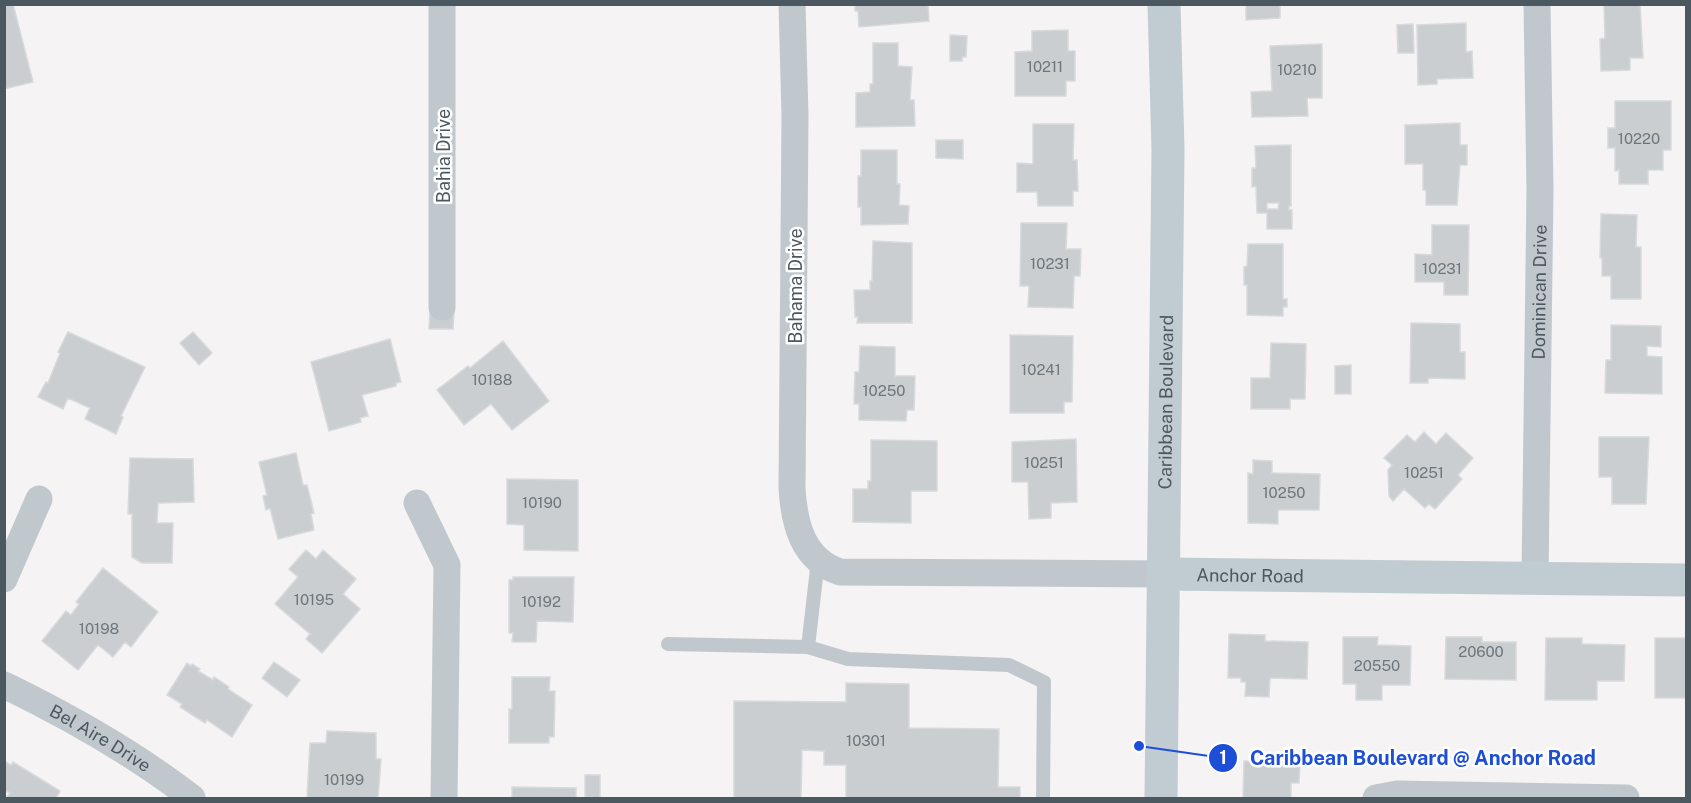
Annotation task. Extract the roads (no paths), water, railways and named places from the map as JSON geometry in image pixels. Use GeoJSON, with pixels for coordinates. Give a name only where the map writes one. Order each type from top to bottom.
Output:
{"type":"FeatureCollection","features":[{"type":"Feature","properties":{"kind":"street","name":"Bahia Drive"},"geometry":{"type":"LineString","coordinates":[[442,4],[442,307]]}},
{"type":"Feature","properties":{"kind":"street","name":"Bahama Drive"},"geometry":{"type":"LineString","coordinates":[[792,4],[795,116],[792,488],[795,519],[801,536],[818,560]]}},
{"type":"Feature","properties":{"kind":"street","name":"Caribbean Boulevard"},"geometry":{"type":"LineString","coordinates":[[1161,798],[1168,150],[1164,4]]}},
{"type":"Feature","properties":{"kind":"street","name":"Dominican Drive"},"geometry":{"type":"LineString","coordinates":[[1535,578],[1540,190],[1537,4]]}},
{"type":"Feature","properties":{"kind":"street"},"geometry":{"type":"LineString","coordinates":[[4,579],[39,499]]}},
{"type":"Feature","properties":{"kind":"street"},"geometry":{"type":"LineString","coordinates":[[417,503],[447,565],[444,798]]}},
{"type":"Feature","properties":{"kind":"street","name":"Anchor Road"},"geometry":{"type":"LineString","coordinates":[[818,560],[826,568],[851,573],[1686,580]]}},
{"type":"Feature","properties":{"kind":"street","name":"Bel Aire Drive"},"geometry":{"type":"LineString","coordinates":[[4,685],[53,710],[138,759],[192,798]]}},
{"type":"Feature","properties":{"kind":"street"},"geometry":{"type":"LineString","coordinates":[[1376,798],[1397,794],[1626,798]]}},
{"type":"Feature","properties":{"kind":"lane"},"geometry":{"type":"LineString","coordinates":[[808,647],[818,560]]}},
{"type":"Feature","properties":{"kind":"lane"},"geometry":{"type":"LineString","coordinates":[[668,644],[808,647],[848,659],[1009,665],[1044,682],[1044,798]]}},
{"type":"Feature","properties":{"kind":"place","name":"Caribbean Boulevard @ Anchor Road"},"geometry":{"type":"Point","coordinates":[1139,746]}}]}
